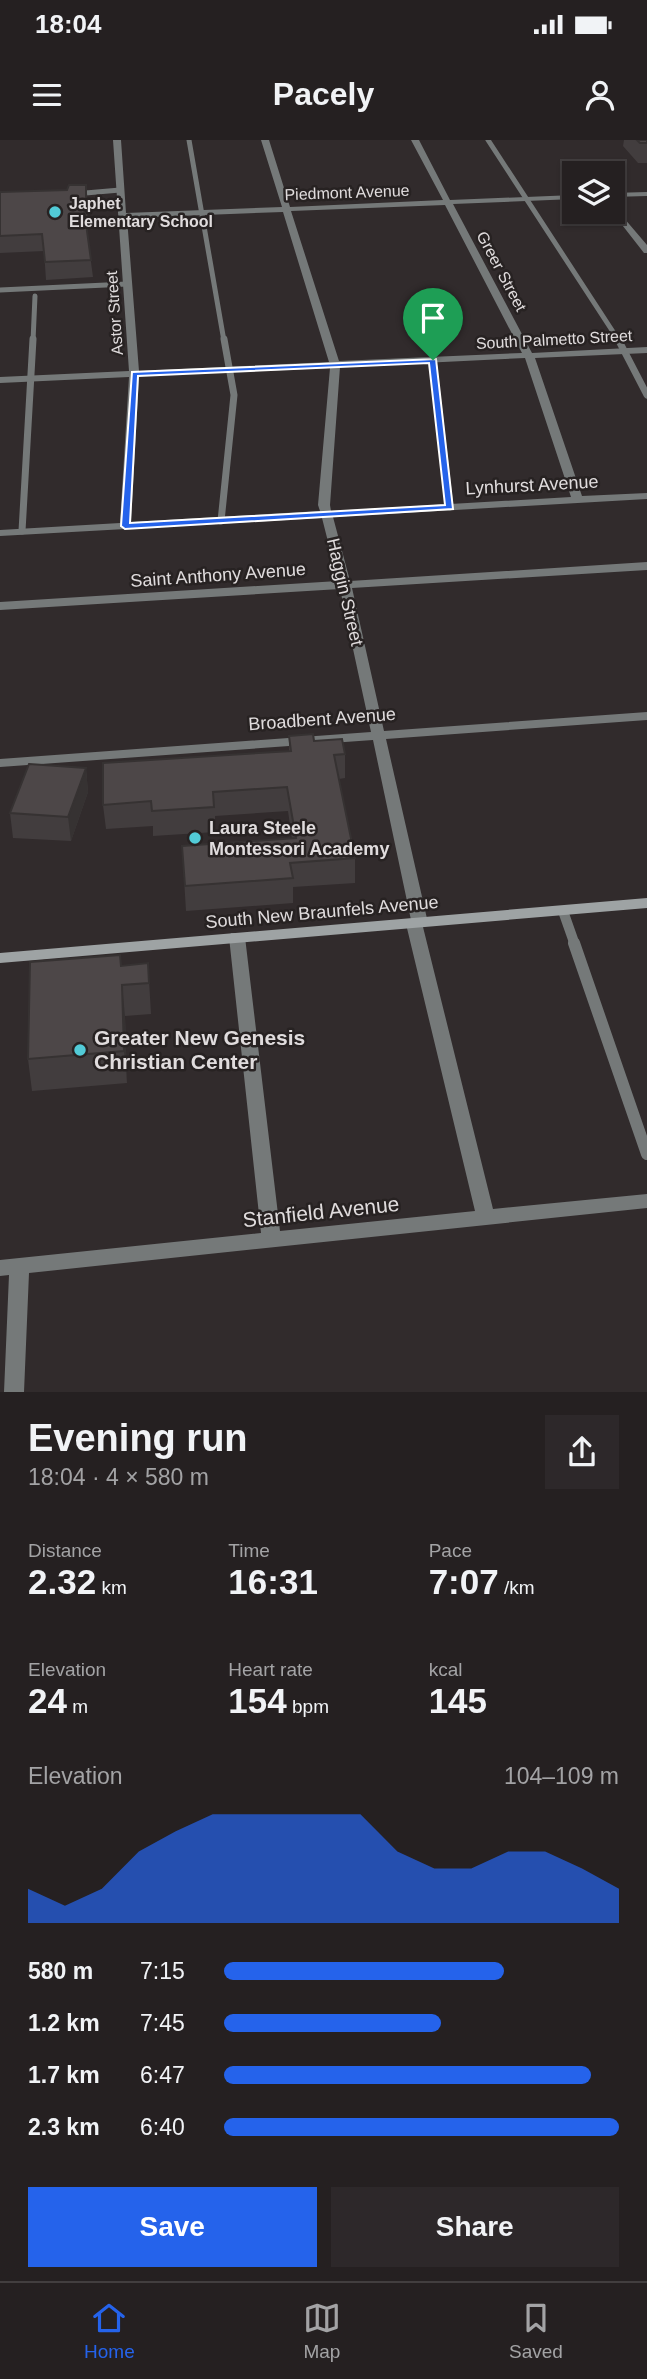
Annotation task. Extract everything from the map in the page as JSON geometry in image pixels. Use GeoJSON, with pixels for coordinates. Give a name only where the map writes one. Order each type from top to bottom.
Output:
{"type":"FeatureCollection","features":[{"type":"Feature","properties":{"kind":"main road","name":"South New Braunfels Avenue"},"geometry":{"type":"LineString","coordinates":[[0,958],[647,903]]}},
{"type":"Feature","properties":{"kind":"street","name":"Astor Street"},"geometry":{"type":"LineString","coordinates":[[117,140],[134,374],[125,526]]}},
{"type":"Feature","properties":{"kind":"street","name":"Haggin Street"},"geometry":{"type":"LineString","coordinates":[[265,140],[335,365],[324,505],[345,584],[417,924],[486,1218]]}},
{"type":"Feature","properties":{"kind":"street","name":"Greer Street"},"geometry":{"type":"LineString","coordinates":[[415,140],[529,356],[578,500]]}},
{"type":"Feature","properties":{"kind":"street"},"geometry":{"type":"LineString","coordinates":[[625,195],[647,194]]}},
{"type":"Feature","properties":{"kind":"street","name":"Piedmont Avenue"},"geometry":{"type":"LineString","coordinates":[[122,216],[562,198]]}},
{"type":"Feature","properties":{"kind":"street"},"geometry":{"type":"LineString","coordinates":[[625,223],[647,251]]}},
{"type":"Feature","properties":{"kind":"street","name":"South Palmetto Street"},"geometry":{"type":"LineString","coordinates":[[0,380],[647,350]]}},
{"type":"Feature","properties":{"kind":"street","name":"Lynhurst Avenue"},"geometry":{"type":"LineString","coordinates":[[0,533],[647,496]]}},
{"type":"Feature","properties":{"kind":"street","name":"Saint Anthony Avenue"},"geometry":{"type":"LineString","coordinates":[[0,607],[647,566]]}},
{"type":"Feature","properties":{"kind":"street","name":"Broadbent Avenue"},"geometry":{"type":"LineString","coordinates":[[0,763],[647,716]]}},
{"type":"Feature","properties":{"kind":"street"},"geometry":{"type":"LineString","coordinates":[[237,937],[271,1240]]}},
{"type":"Feature","properties":{"kind":"street","name":"Stanfield Avenue"},"geometry":{"type":"LineString","coordinates":[[9,1267],[647,1201]]}},
{"type":"Feature","properties":{"kind":"street"},"geometry":{"type":"LineString","coordinates":[[9,1267],[14,1392]]}},
{"type":"Feature","properties":{"kind":"lane"},"geometry":{"type":"LineString","coordinates":[[189,140],[234,395],[221,521]]}},
{"type":"Feature","properties":{"kind":"lane"},"geometry":{"type":"LineString","coordinates":[[488,140],[626,351],[647,395]]}},
{"type":"Feature","properties":{"kind":"lane"},"geometry":{"type":"LineString","coordinates":[[65,195],[120,190]]}},
{"type":"Feature","properties":{"kind":"lane"},"geometry":{"type":"LineString","coordinates":[[0,290],[127,284]]}},
{"type":"Feature","properties":{"kind":"lane"},"geometry":{"type":"LineString","coordinates":[[22,531],[35,296]]}},
{"type":"Feature","properties":{"kind":"lane"},"geometry":{"type":"LineString","coordinates":[[433,360],[450,507]]}},
{"type":"Feature","properties":{"kind":"lane"},"geometry":{"type":"LineString","coordinates":[[562,911],[647,1154]]}},
{"type":"Feature","properties":{"kind":"building"},"geometry":{"type":"Polygon","coordinates":[[[69,185],[86,185],[84,209],[91,260],[45,262],[42,234],[0,236],[0,192],[67,190],[69,185]]]}},
{"type":"Feature","properties":{"kind":"building"},"geometry":{"type":"Polygon","coordinates":[[[313,734],[314,741],[342,739],[345,754],[334,755],[355,858],[290,863],[293,878],[185,886],[182,846],[296,838],[287,787],[213,792],[214,807],[152,811],[151,801],[103,805],[103,763],[291,751],[289,736],[313,734]]]}},
{"type":"Feature","properties":{"kind":"building"},"geometry":{"type":"Polygon","coordinates":[[[29,764],[86,768],[68,817],[10,813],[29,764]]]}},
{"type":"Feature","properties":{"kind":"building","name":"Greater New Genesis Christian Center"},"geometry":{"type":"Polygon","coordinates":[[[120,955],[121,966],[148,963],[149,983],[122,985],[124,1051],[28,1059],[30,962],[120,955]]]}},
{"type":"Feature","properties":{"kind":"place","name":"Japhet Elementary School"},"geometry":{"type":"Point","coordinates":[55,212]}},
{"type":"Feature","properties":{"kind":"place","name":"Laura Steele Montessori Academy"},"geometry":{"type":"Point","coordinates":[195,838]}},
{"type":"Feature","properties":{"kind":"place","name":"Greater New Genesis Christian Center"},"geometry":{"type":"Point","coordinates":[80,1050]}},
{"type":"Feature","properties":{"kind":"route"},"geometry":{"type":"LineString","coordinates":[[433,360],[450,507],[125,526],[134,374],[433,360]]}}]}
